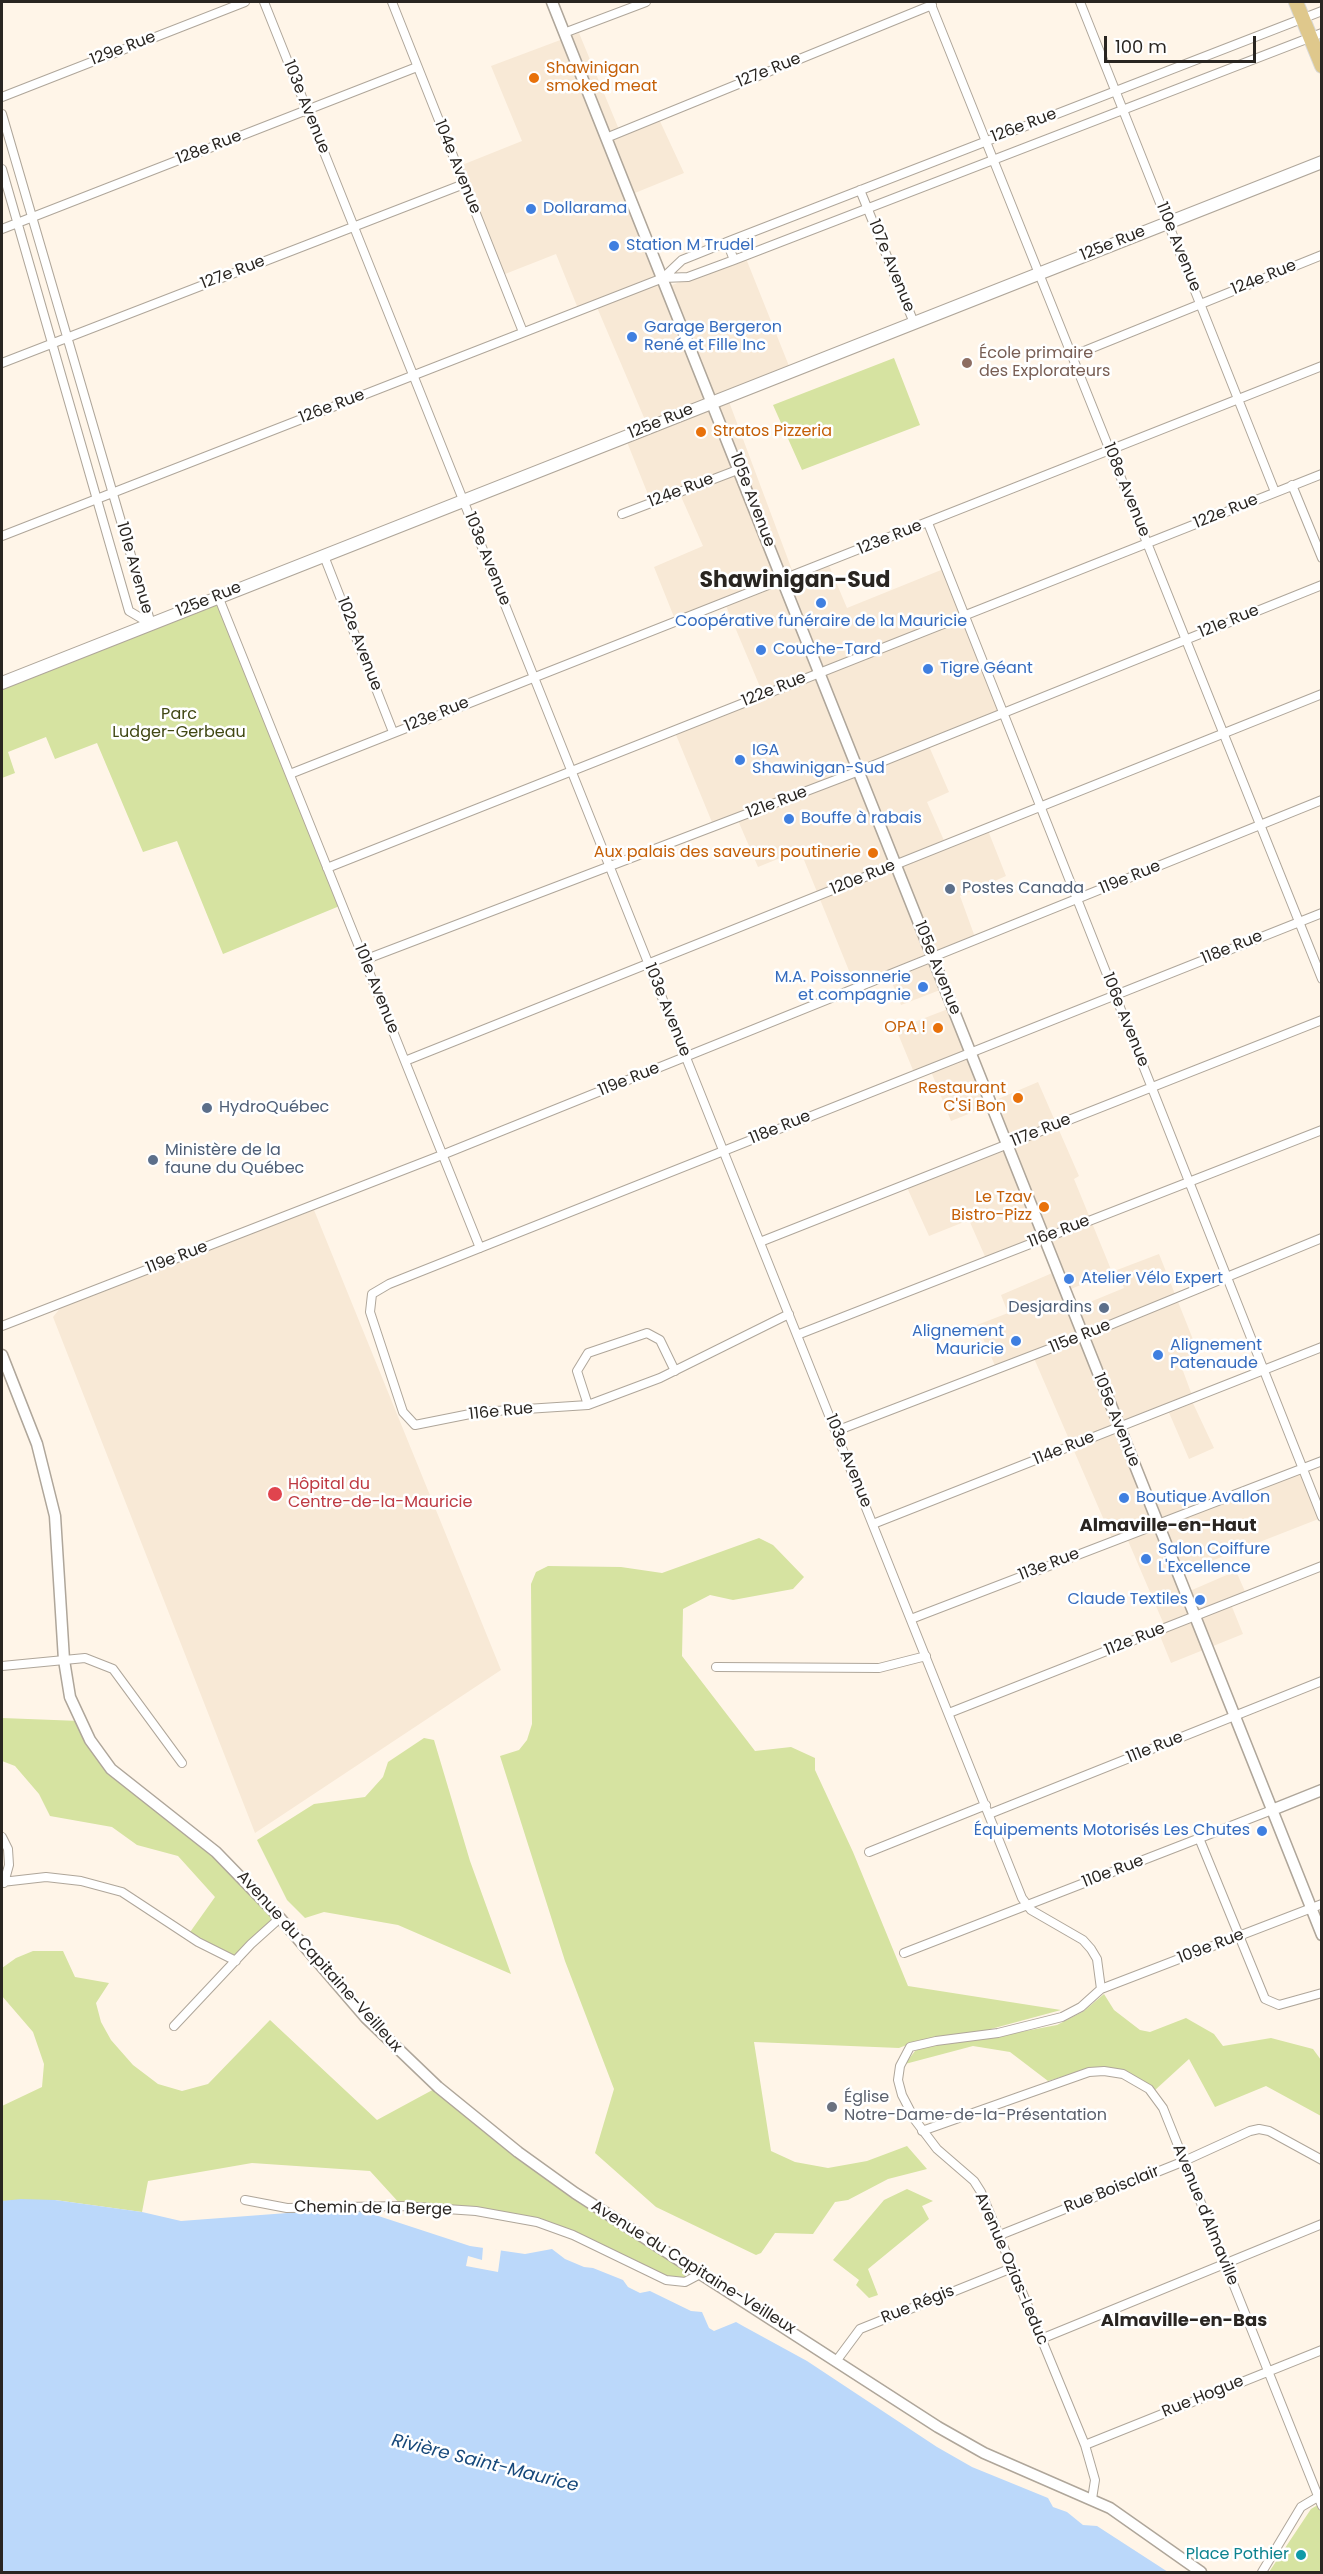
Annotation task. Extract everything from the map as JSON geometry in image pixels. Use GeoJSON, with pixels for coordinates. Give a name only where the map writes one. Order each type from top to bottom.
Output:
{"type":"FeatureCollection","features":[{"type":"Feature","properties":{"kind":"main road"},"geometry":{"type":"LineString","coordinates":[[1296,2],[1303,18],[1316,35],[1322,66]]}},
{"type":"Feature","properties":{"kind":"main road","name":"125e Rue"},"geometry":{"type":"LineString","coordinates":[[2,683],[1322,162]]}},
{"type":"Feature","properties":{"kind":"street","name":"129e Rue"},"geometry":{"type":"LineString","coordinates":[[2,97],[245,2]]}},
{"type":"Feature","properties":{"kind":"street","name":"103e Avenue"},"geometry":{"type":"LineString","coordinates":[[264,2],[1026,1906]]}},
{"type":"Feature","properties":{"kind":"street","name":"104e Avenue"},"geometry":{"type":"LineString","coordinates":[[392,2],[523,332]]}},
{"type":"Feature","properties":{"kind":"street","name":"105e Avenue"},"geometry":{"type":"LineString","coordinates":[[552,2],[740,469],[1322,1935]]}},
{"type":"Feature","properties":{"kind":"street"},"geometry":{"type":"LineString","coordinates":[[564,33],[646,2]]}},
{"type":"Feature","properties":{"kind":"street","name":"110e Avenue"},"geometry":{"type":"LineString","coordinates":[[1080,2],[1275,492]]}},
{"type":"Feature","properties":{"kind":"street","name":"127e Rue"},"geometry":{"type":"LineString","coordinates":[[606,138],[931,3]]}},
{"type":"Feature","properties":{"kind":"street","name":"108e Avenue"},"geometry":{"type":"LineString","coordinates":[[931,3],[1322,979]]}},
{"type":"Feature","properties":{"kind":"street","name":"126e Rue"},"geometry":{"type":"LineString","coordinates":[[663,278],[682,260],[1322,11]]}},
{"type":"Feature","properties":{"kind":"street","name":"126e Rue"},"geometry":{"type":"LineString","coordinates":[[2,536],[663,278],[688,277],[734,260],[1316,35]]}},
{"type":"Feature","properties":{"kind":"street","name":"128e Rue"},"geometry":{"type":"LineString","coordinates":[[2,229],[417,67]]}},
{"type":"Feature","properties":{"kind":"street","name":"101e Avenue"},"geometry":{"type":"LineString","coordinates":[[2,114],[151,624]]}},
{"type":"Feature","properties":{"kind":"street","name":"101e Avenue"},"geometry":{"type":"LineString","coordinates":[[2,169],[129,611],[151,624]]}},
{"type":"Feature","properties":{"kind":"street","name":"127e Rue"},"geometry":{"type":"LineString","coordinates":[[2,363],[464,184]]}},
{"type":"Feature","properties":{"kind":"street","name":"107e Avenue"},"geometry":{"type":"LineString","coordinates":[[860,190],[914,323]]}},
{"type":"Feature","properties":{"kind":"street"},"geometry":{"type":"LineString","coordinates":[[727,242],[734,260]]}},
{"type":"Feature","properties":{"kind":"street","name":"124e Rue"},"geometry":{"type":"LineString","coordinates":[[1072,356],[1322,255]]}},
{"type":"Feature","properties":{"kind":"street","name":"123e Rue"},"geometry":{"type":"LineString","coordinates":[[290,774],[1322,366]]}},
{"type":"Feature","properties":{"kind":"street","name":"124e Rue"},"geometry":{"type":"LineString","coordinates":[[622,514],[740,469]]}},
{"type":"Feature","properties":{"kind":"street","name":"122e Rue"},"geometry":{"type":"LineString","coordinates":[[327,868],[1322,474]]}},
{"type":"Feature","properties":{"kind":"street"},"geometry":{"type":"LineString","coordinates":[[1292,485],[1322,558]]}},
{"type":"Feature","properties":{"kind":"street","name":"106e Avenue"},"geometry":{"type":"LineString","coordinates":[[928,523],[1322,1517]]}},
{"type":"Feature","properties":{"kind":"street","name":"102e Avenue"},"geometry":{"type":"LineString","coordinates":[[324,556],[393,732]]}},
{"type":"Feature","properties":{"kind":"street","name":"121e Rue"},"geometry":{"type":"LineString","coordinates":[[364,960],[859,771],[1322,585]]}},
{"type":"Feature","properties":{"kind":"street","name":"101e Avenue"},"geometry":{"type":"LineString","coordinates":[[218,596],[480,1248]]}},
{"type":"Feature","properties":{"kind":"street","name":"120e Rue"},"geometry":{"type":"LineString","coordinates":[[405,1061],[1322,694]]}},
{"type":"Feature","properties":{"kind":"street","name":"119e Rue"},"geometry":{"type":"LineString","coordinates":[[2,1326],[442,1155],[1322,800]]}},
{"type":"Feature","properties":{"kind":"street","name":"118e Rue"},"geometry":{"type":"LineString","coordinates":[[415,1425],[403,1412],[370,1312],[372,1294],[480,1248],[1322,913]]}},
{"type":"Feature","properties":{"kind":"street","name":"117e Rue"},"geometry":{"type":"LineString","coordinates":[[760,1242],[1322,1020]]}},
{"type":"Feature","properties":{"kind":"street","name":"116e Rue"},"geometry":{"type":"LineString","coordinates":[[797,1335],[1322,1130]]}},
{"type":"Feature","properties":{"kind":"street","name":"115e Rue"},"geometry":{"type":"LineString","coordinates":[[836,1431],[1083,1336],[1322,1238]]}},
{"type":"Feature","properties":{"kind":"street","name":"116e Rue"},"geometry":{"type":"LineString","coordinates":[[415,1425],[480,1412],[588,1405],[675,1371],[789,1314]]}},
{"type":"Feature","properties":{"kind":"street"},"geometry":{"type":"LineString","coordinates":[[588,1405],[577,1371],[588,1353],[647,1333],[660,1341],[675,1371]]}},
{"type":"Feature","properties":{"kind":"street","name":"114e Rue"},"geometry":{"type":"LineString","coordinates":[[873,1524],[1322,1347]]}},
{"type":"Feature","properties":{"kind":"street","name":"Avenue du Capitaine-Veilleux"},"geometry":{"type":"LineString","coordinates":[[2,1355],[37,1444],[55,1516],[64,1660],[74,1709],[90,1740],[111,1769],[216,1852],[280,1918],[366,2018],[480,2123],[575,2193],[955,2438],[1121,2514],[1201,2572]]}},
{"type":"Feature","properties":{"kind":"street","name":"113e Rue"},"geometry":{"type":"LineString","coordinates":[[911,1619],[1322,1461]]}},
{"type":"Feature","properties":{"kind":"street","name":"112e Rue"},"geometry":{"type":"LineString","coordinates":[[949,1713],[1322,1566]]}},
{"type":"Feature","properties":{"kind":"street"},"geometry":{"type":"LineString","coordinates":[[716,1667],[879,1668],[926,1656]]}},
{"type":"Feature","properties":{"kind":"street"},"geometry":{"type":"LineString","coordinates":[[2,1666],[85,1658],[113,1669],[182,1763]]}},
{"type":"Feature","properties":{"kind":"street","name":"111e Rue"},"geometry":{"type":"LineString","coordinates":[[869,1852],[987,1810],[1322,1681]]}},
{"type":"Feature","properties":{"kind":"street","name":"110e Rue"},"geometry":{"type":"LineString","coordinates":[[904,1953],[1322,1790]]}},
{"type":"Feature","properties":{"kind":"street"},"geometry":{"type":"LineString","coordinates":[[2,1837],[8,1849],[9,1865],[2,1883],[46,1877],[81,1881],[123,1892],[198,1942],[236,1961]]}},
{"type":"Feature","properties":{"kind":"street"},"geometry":{"type":"LineString","coordinates":[[1199,1838],[1265,1999],[1279,2005],[1322,1994]]}},
{"type":"Feature","properties":{"kind":"street","name":"109e Rue"},"geometry":{"type":"LineString","coordinates":[[1101,1989],[1322,1904]]}},
{"type":"Feature","properties":{"kind":"street"},"geometry":{"type":"LineString","coordinates":[[1026,1906],[1083,1940],[1096,1959],[1101,1989]]}},
{"type":"Feature","properties":{"kind":"street"},"geometry":{"type":"LineString","coordinates":[[174,2026],[280,1918]]}},
{"type":"Feature","properties":{"kind":"street","name":"Avenue Ozias-Leduc"},"geometry":{"type":"LineString","coordinates":[[1092,2499],[1095,2480],[1085,2445],[1000,2235],[974,2181],[937,2149],[922,2131],[906,2106],[898,2080],[900,2066],[910,2047],[998,2032],[1054,2019],[1081,2007],[1101,1989]]}},
{"type":"Feature","properties":{"kind":"street","name":"Avenue d'Almaville"},"geometry":{"type":"LineString","coordinates":[[922,2131],[1077,2075],[1104,2071],[1123,2074],[1138,2081],[1156,2096],[1322,2506]]}},
{"type":"Feature","properties":{"kind":"street","name":"Rue Boisclair"},"geometry":{"type":"LineString","coordinates":[[1000,2235],[1259,2129],[1269,2131],[1322,2160]]}},
{"type":"Feature","properties":{"kind":"street","name":"Chemin de la Berge"},"geometry":{"type":"LineString","coordinates":[[245,2200],[287,2208],[402,2206],[476,2211],[537,2222],[573,2235],[666,2280],[685,2282],[702,2273]]}},
{"type":"Feature","properties":{"kind":"street"},"geometry":{"type":"LineString","coordinates":[[1041,2339],[1322,2224]]}},
{"type":"Feature","properties":{"kind":"street","name":"Rue Régis"},"geometry":{"type":"LineString","coordinates":[[837,2360],[860,2330],[1012,2268]]}},
{"type":"Feature","properties":{"kind":"street","name":"Rue Hogue"},"geometry":{"type":"LineString","coordinates":[[1085,2445],[1322,2350]]}},
{"type":"Feature","properties":{"kind":"street"},"geometry":{"type":"LineString","coordinates":[[1262,2572],[1301,2507],[1319,2495]]}},
{"type":"Feature","properties":{"kind":"shaded area"},"geometry":{"type":"Polygon","coordinates":[[[579,33],[620,132],[658,117],[684,173],[630,195],[667,287],[745,256],[791,371],[728,399],[792,570],[828,563],[847,608],[946,568],[1003,713],[928,744],[949,792],[927,802],[946,845],[987,828],[1006,876],[960,896],[976,940],[933,957],[991,1102],[1038,1082],[1079,1176],[1074,1179],[1112,1272],[1066,1291],[1073,1309],[1124,1288],[1117,1270],[1159,1254],[1198,1352],[1179,1360],[1193,1398],[1191,1399],[1214,1448],[1189,1459],[1167,1408],[1119,1427],[1148,1499],[1174,1488],[1185,1512],[1302,1468],[1321,1518],[1178,1574],[1185,1593],[1236,1571],[1247,1596],[1230,1602],[1243,1634],[1171,1663],[1158,1631],[1165,1627],[1126,1536],[1113,1541],[1033,1356],[997,1370],[977,1325],[1008,1313],[1001,1295],[1057,1271],[1044,1238],[987,1261],[969,1220],[929,1236],[905,1183],[1007,1145],[991,1105],[951,1121],[930,1069],[915,1075],[896,1029],[948,1009],[940,990],[901,1005],[889,975],[856,988],[800,850],[758,867],[737,818],[714,827],[674,730],[763,694],[724,601],[676,622],[654,567],[703,546],[679,492],[651,502],[625,437],[648,427],[596,305],[579,311],[556,254],[500,276],[457,167],[522,141],[491,66],[579,33]]]}},
{"type":"Feature","properties":{"kind":"shaded area","name":"Hôpital du Centre-de-la-Mauricie"},"geometry":{"type":"Polygon","coordinates":[[[314,1210],[501,1670],[255,1833],[53,1317],[66,1301],[314,1210]]]}},
{"type":"Feature","properties":{"kind":"green space"},"geometry":{"type":"Polygon","coordinates":[[[894,358],[920,425],[802,470],[773,405],[894,358]]]}},
{"type":"Feature","properties":{"kind":"green space","name":"Parc Ludger-Gerbeau"},"geometry":{"type":"Polygon","coordinates":[[[218,596],[342,905],[223,954],[177,841],[143,852],[97,743],[55,759],[46,737],[8,752],[15,773],[2,778],[2,683],[218,596]]]}},
{"type":"Feature","properties":{"kind":"green space"},"geometry":{"type":"Polygon","coordinates":[[[759,1538],[773,1545],[804,1577],[793,1589],[733,1600],[710,1595],[683,1609],[682,1656],[755,1751],[791,1747],[815,1758],[815,1770],[853,1852],[908,1986],[1061,2010],[976,2033],[917,2041],[899,2048],[754,2042],[771,2151],[795,2162],[828,2168],[867,2161],[907,2146],[927,2169],[888,2179],[848,2200],[835,2202],[813,2234],[775,2233],[761,2253],[756,2255],[656,2207],[595,2153],[614,2089],[565,1961],[500,1756],[519,1750],[527,1740],[532,1724],[531,1584],[536,1572],[548,1566],[621,1567],[662,1573],[759,1538]]]}},
{"type":"Feature","properties":{"kind":"green space"},"geometry":{"type":"Polygon","coordinates":[[[2,1718],[80,1721],[100,1754],[191,1832],[280,1918],[236,1961],[188,1935],[215,1897],[178,1856],[137,1845],[112,1827],[50,1816],[39,1794],[15,1766],[2,1761],[2,1718]]]}},
{"type":"Feature","properties":{"kind":"green space"},"geometry":{"type":"Polygon","coordinates":[[[424,1738],[434,1740],[470,1861],[511,1974],[398,1925],[324,1912],[305,1918],[287,1900],[257,1840],[314,1804],[365,1797],[383,1777],[388,1762],[424,1738]]]}},
{"type":"Feature","properties":{"kind":"green space"},"geometry":{"type":"Polygon","coordinates":[[[33,1951],[63,1951],[75,1977],[109,1983],[96,2003],[101,2022],[111,2040],[133,2065],[158,2084],[182,2091],[208,2084],[270,2020],[377,2120],[438,2087],[480,2123],[702,2273],[676,2282],[537,2222],[402,2206],[370,2171],[252,2163],[148,2181],[142,2212],[55,2200],[2,2201],[2,2106],[42,2087],[44,2064],[33,2032],[2,1996],[2,1968],[16,1958],[33,1951]]]}},
{"type":"Feature","properties":{"kind":"green space"},"geometry":{"type":"Polygon","coordinates":[[[1104,1994],[1114,2010],[1140,2030],[1150,2032],[1186,2018],[1214,2034],[1223,2046],[1271,2038],[1313,2049],[1321,2060],[1321,2116],[1266,2086],[1215,2107],[1189,2059],[1154,2091],[1130,2075],[1071,2074],[1048,2081],[1010,2052],[973,2046],[905,2064],[915,2051],[928,2045],[994,2037],[1057,2025],[1084,2011],[1104,1994]]]}},
{"type":"Feature","properties":{"kind":"green space"},"geometry":{"type":"Polygon","coordinates":[[[907,2189],[933,2201],[922,2206],[929,2219],[868,2269],[878,2295],[869,2298],[856,2285],[859,2280],[833,2260],[884,2200],[907,2189]]]}},
{"type":"Feature","properties":{"kind":"green space","name":"Place Pothier"},"geometry":{"type":"Polygon","coordinates":[[[1321,2503],[1321,2572],[1269,2572],[1311,2509],[1321,2503]]]}},
{"type":"Feature","properties":{"kind":"water","name":"Rivière Saint-Maurice"},"geometry":{"type":"Polygon","coordinates":[[[55,2200],[142,2212],[181,2221],[354,2208],[470,2246],[525,2254],[552,2249],[565,2259],[623,2280],[628,2287],[640,2293],[650,2291],[691,2311],[702,2312],[709,2328],[714,2331],[736,2322],[807,2361],[937,2447],[972,2467],[1048,2498],[1053,2507],[1067,2512],[1083,2525],[1097,2526],[1168,2572],[2,2572],[2,2201],[55,2200]]]}},
{"type":"Feature","properties":{"kind":"pier"},"geometry":{"type":"Polygon","coordinates":[[[483,2247],[501,2250],[498,2272],[466,2266],[468,2256],[482,2260],[483,2247]]]}},
{"type":"Feature","properties":{"kind":"place","name":"Shawinigan smoked meat"},"geometry":{"type":"Point","coordinates":[534,78]}},
{"type":"Feature","properties":{"kind":"place","name":"Dollarama"},"geometry":{"type":"Point","coordinates":[531,209]}},
{"type":"Feature","properties":{"kind":"place","name":"Station M Trudel"},"geometry":{"type":"Point","coordinates":[614,246]}},
{"type":"Feature","properties":{"kind":"place","name":"Garage Bergeron René et Fille Inc"},"geometry":{"type":"Point","coordinates":[632,337]}},
{"type":"Feature","properties":{"kind":"place","name":"École primaire des Explorateurs"},"geometry":{"type":"Point","coordinates":[967,363]}},
{"type":"Feature","properties":{"kind":"place","name":"Stratos Pizzeria"},"geometry":{"type":"Point","coordinates":[701,432]}},
{"type":"Feature","properties":{"kind":"place","name":"Coopérative funéraire de la Mauricie"},"geometry":{"type":"Point","coordinates":[821,603]}},
{"type":"Feature","properties":{"kind":"place","name":"Couche-Tard"},"geometry":{"type":"Point","coordinates":[761,650]}},
{"type":"Feature","properties":{"kind":"place","name":"Tigre Géant"},"geometry":{"type":"Point","coordinates":[928,669]}},
{"type":"Feature","properties":{"kind":"place","name":"IGA Shawinigan-Sud"},"geometry":{"type":"Point","coordinates":[740,760]}},
{"type":"Feature","properties":{"kind":"place","name":"Bouffe à rabais"},"geometry":{"type":"Point","coordinates":[789,819]}},
{"type":"Feature","properties":{"kind":"place","name":"Aux palais des saveurs poutinerie"},"geometry":{"type":"Point","coordinates":[873,853]}},
{"type":"Feature","properties":{"kind":"place","name":"Postes Canada"},"geometry":{"type":"Point","coordinates":[950,889]}},
{"type":"Feature","properties":{"kind":"place","name":"M.A. Poissonnerie et compagnie"},"geometry":{"type":"Point","coordinates":[923,987]}},
{"type":"Feature","properties":{"kind":"place","name":"OPA !"},"geometry":{"type":"Point","coordinates":[938,1028]}},
{"type":"Feature","properties":{"kind":"place","name":"Restaurant C'Si Bon"},"geometry":{"type":"Point","coordinates":[1018,1098]}},
{"type":"Feature","properties":{"kind":"place","name":"HydroQuébec"},"geometry":{"type":"Point","coordinates":[207,1108]}},
{"type":"Feature","properties":{"kind":"place","name":"Ministère de la faune du Québec"},"geometry":{"type":"Point","coordinates":[153,1160]}},
{"type":"Feature","properties":{"kind":"place","name":"Le Tzav Bistro-Pizz"},"geometry":{"type":"Point","coordinates":[1044,1207]}},
{"type":"Feature","properties":{"kind":"place","name":"Atelier Vélo Expert"},"geometry":{"type":"Point","coordinates":[1069,1279]}},
{"type":"Feature","properties":{"kind":"place","name":"Desjardins"},"geometry":{"type":"Point","coordinates":[1104,1308]}},
{"type":"Feature","properties":{"kind":"place","name":"Alignement Mauricie"},"geometry":{"type":"Point","coordinates":[1016,1341]}},
{"type":"Feature","properties":{"kind":"place","name":"Alignement Patenaude"},"geometry":{"type":"Point","coordinates":[1158,1355]}},
{"type":"Feature","properties":{"kind":"place","name":"Hôpital du Centre-de-la-Mauricie"},"geometry":{"type":"Point","coordinates":[275,1494]}},
{"type":"Feature","properties":{"kind":"place","name":"Boutique Avallon"},"geometry":{"type":"Point","coordinates":[1124,1498]}},
{"type":"Feature","properties":{"kind":"place","name":"Salon Coiffure L'Excellence"},"geometry":{"type":"Point","coordinates":[1146,1559]}},
{"type":"Feature","properties":{"kind":"place","name":"Claude Textiles"},"geometry":{"type":"Point","coordinates":[1200,1600]}},
{"type":"Feature","properties":{"kind":"place","name":"Équipements Motorisés Les Chutes"},"geometry":{"type":"Point","coordinates":[1262,1831]}},
{"type":"Feature","properties":{"kind":"place","name":"Église Notre-Dame-de-la-Présentation"},"geometry":{"type":"Point","coordinates":[832,2107]}},
{"type":"Feature","properties":{"kind":"place","name":"Place Pothier"},"geometry":{"type":"Point","coordinates":[1301,2555]}},
{"type":"Feature","properties":{"kind":"district","name":"Shawinigan-Sud"},"geometry":{"type":"Point","coordinates":[795,581]}},
{"type":"Feature","properties":{"kind":"district","name":"Almaville-en-Haut"},"geometry":{"type":"Point","coordinates":[1168,1526]}},
{"type":"Feature","properties":{"kind":"district","name":"Almaville-en-Bas"},"geometry":{"type":"Point","coordinates":[1184,2321]}}]}
